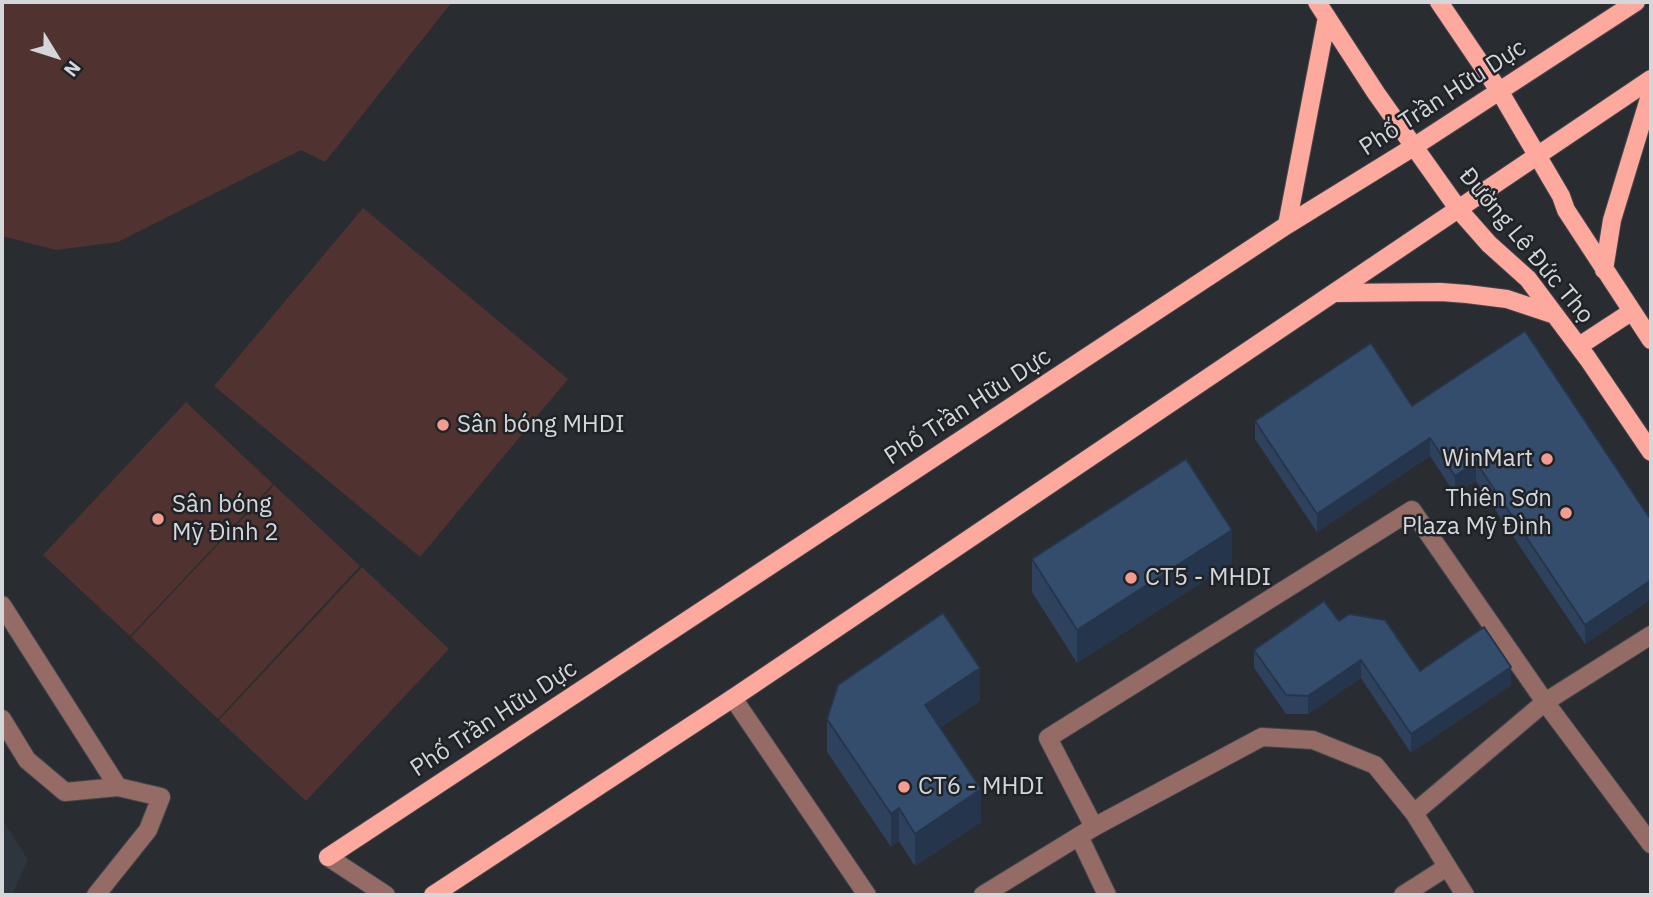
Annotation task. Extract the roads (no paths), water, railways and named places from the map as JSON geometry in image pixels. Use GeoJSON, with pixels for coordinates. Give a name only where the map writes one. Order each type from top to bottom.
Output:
{"type":"FeatureCollection","features":[{"type":"Feature","properties":{"kind":"main road","name":"Đường Lê Đức Thọ"},"geometry":{"type":"LineString","coordinates":[[1439,2],[1500,92],[1566,209],[1651,340]]}},
{"type":"Feature","properties":{"kind":"main road","name":"Phố Trần Hữu Dực"},"geometry":{"type":"LineString","coordinates":[[328,857],[1287,225],[1500,92],[1636,2]]}},
{"type":"Feature","properties":{"kind":"main road","name":"Đường Lê Đức Thọ"},"geometry":{"type":"LineString","coordinates":[[1325,7],[1376,93],[1458,210],[1489,244],[1528,279],[1579,346],[1651,452]]}},
{"type":"Feature","properties":{"kind":"main road"},"geometry":{"type":"LineString","coordinates":[[1287,225],[1325,7]]}},
{"type":"Feature","properties":{"kind":"main road"},"geometry":{"type":"LineString","coordinates":[[433,895],[733,698],[1651,79]]}},
{"type":"Feature","properties":{"kind":"main road"},"geometry":{"type":"LineString","coordinates":[[1604,270],[1612,220],[1651,92]]}},
{"type":"Feature","properties":{"kind":"main road"},"geometry":{"type":"LineString","coordinates":[[1334,293],[1467,294],[1507,299],[1556,315]]}},
{"type":"Feature","properties":{"kind":"main road"},"geometry":{"type":"LineString","coordinates":[[1579,346],[1631,312]]}},
{"type":"Feature","properties":{"kind":"street"},"geometry":{"type":"LineString","coordinates":[[1107,895],[1087,832],[1048,738],[1412,510],[1545,702],[1651,844]]}},
{"type":"Feature","properties":{"kind":"street"},"geometry":{"type":"LineString","coordinates":[[2,605],[118,787]]}},
{"type":"Feature","properties":{"kind":"street"},"geometry":{"type":"LineString","coordinates":[[1414,813],[1545,702],[1651,635]]}},
{"type":"Feature","properties":{"kind":"street"},"geometry":{"type":"LineString","coordinates":[[733,698],[867,895]]}},
{"type":"Feature","properties":{"kind":"street"},"geometry":{"type":"LineString","coordinates":[[2,719],[27,760],[65,792],[118,787],[161,797],[148,830],[96,895]]}},
{"type":"Feature","properties":{"kind":"street"},"geometry":{"type":"LineString","coordinates":[[983,895],[1087,832],[1262,737],[1313,740],[1375,765],[1414,813],[1465,895]]}},
{"type":"Feature","properties":{"kind":"street"},"geometry":{"type":"LineString","coordinates":[[328,857],[386,895]]}},
{"type":"Feature","properties":{"kind":"street"},"geometry":{"type":"LineString","coordinates":[[1403,895],[1447,867]]}},
{"type":"Feature","properties":{"kind":"place","name":"Sân bóng MHDI"},"geometry":{"type":"Point","coordinates":[443,425]}},
{"type":"Feature","properties":{"kind":"place","name":"WinMart"},"geometry":{"type":"Point","coordinates":[1547,459]}},
{"type":"Feature","properties":{"kind":"place","name":"Thiên Sơn Plaza Mỹ Đình"},"geometry":{"type":"Point","coordinates":[1566,513]}},
{"type":"Feature","properties":{"kind":"place","name":"Sân bóng Mỹ Đình 2"},"geometry":{"type":"Point","coordinates":[158,519]}},
{"type":"Feature","properties":{"kind":"place","name":"CT5 - MHDI"},"geometry":{"type":"Point","coordinates":[1131,578]}},
{"type":"Feature","properties":{"kind":"place","name":"CT6 - MHDI"},"geometry":{"type":"Point","coordinates":[904,787]}}]}
